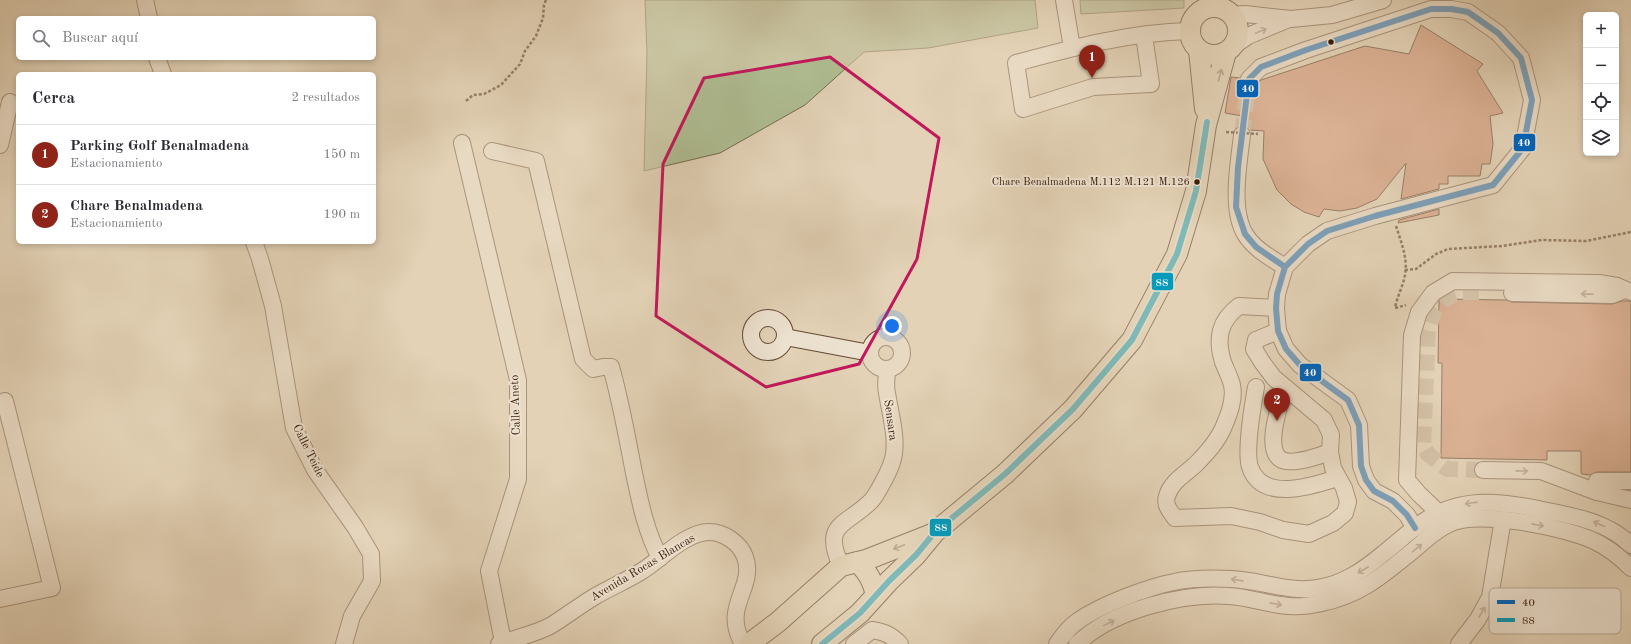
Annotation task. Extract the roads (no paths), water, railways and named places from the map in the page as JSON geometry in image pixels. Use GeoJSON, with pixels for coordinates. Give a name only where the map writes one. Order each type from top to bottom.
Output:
{"type":"FeatureCollection","features":[{"type":"Feature","properties":{"kind":"main road"},"geometry":{"type":"LineString","coordinates":[[822,644],[860,613],[916,555],[935,532],[1006,474],[1073,409],[1132,340],[1177,254],[1196,191],[1206,124],[1229,49],[1237,36],[1238,25],[1229,9],[1202,5],[1190,23],[1189,31],[1194,45],[1199,50],[1212,55],[1229,49]]}},
{"type":"Feature","properties":{"kind":"main road"},"geometry":{"type":"LineString","coordinates":[[1199,50],[1204,89],[1206,124]]}},
{"type":"Feature","properties":{"kind":"main road"},"geometry":{"type":"LineString","coordinates":[[748,644],[778,622],[850,564],[906,545],[935,532]]}},
{"type":"Feature","properties":{"kind":"main road"},"geometry":{"type":"LineString","coordinates":[[850,564],[867,572],[873,582],[876,595]]}},
{"type":"Feature","properties":{"kind":"street"},"geometry":{"type":"LineString","coordinates":[[145,0],[149,16]]}},
{"type":"Feature","properties":{"kind":"street"},"geometry":{"type":"LineString","coordinates":[[1064,0],[1072,48]]}},
{"type":"Feature","properties":{"kind":"street"},"geometry":{"type":"LineString","coordinates":[[1229,9],[1245,14],[1291,19],[1332,14],[1382,0],[1389,24]]}},
{"type":"Feature","properties":{"kind":"street"},"geometry":{"type":"LineString","coordinates":[[1249,79],[1261,67],[1306,50],[1431,9],[1451,9],[1468,12],[1498,33],[1521,58],[1532,100],[1524,148],[1493,185],[1391,212],[1327,231],[1308,244],[1285,267],[1277,294],[1276,308],[1278,331],[1286,349],[1300,365],[1348,400],[1359,425],[1361,466],[1366,480],[1374,491],[1393,501],[1407,515],[1415,528]]}},
{"type":"Feature","properties":{"kind":"street"},"geometry":{"type":"LineString","coordinates":[[1229,49],[1248,36],[1291,19]]}},
{"type":"Feature","properties":{"kind":"street"},"geometry":{"type":"LineString","coordinates":[[1144,35],[1151,84],[1093,87],[1023,109],[1016,62],[1072,48],[1144,35],[1189,31]]}},
{"type":"Feature","properties":{"kind":"street"},"geometry":{"type":"LineString","coordinates":[[158,60],[162,72]]}},
{"type":"Feature","properties":{"kind":"street"},"geometry":{"type":"LineString","coordinates":[[0,145],[10,102]]}},
{"type":"Feature","properties":{"kind":"street"},"geometry":{"type":"LineString","coordinates":[[1242,134],[1238,167],[1236,207],[1245,234],[1256,247],[1285,267]]}},
{"type":"Feature","properties":{"kind":"street","name":"Calle Aneto"},"geometry":{"type":"LineString","coordinates":[[462,143],[518,380],[518,479],[489,571],[501,643]]}},
{"type":"Feature","properties":{"kind":"street"},"geometry":{"type":"LineString","coordinates":[[492,151],[536,161],[583,359],[592,369],[611,367],[618,391],[640,498],[652,543],[660,558]]}},
{"type":"Feature","properties":{"kind":"street","name":"Calle Teide"},"geometry":{"type":"LineString","coordinates":[[255,244],[273,306],[294,428],[315,470],[355,527],[371,554],[372,581],[352,616],[344,644]]}},
{"type":"Feature","properties":{"kind":"street"},"geometry":{"type":"LineString","coordinates":[[1438,512],[1407,480],[1412,334],[1419,312],[1433,293],[1453,281],[1599,283],[1617,286],[1628,291]]}},
{"type":"Feature","properties":{"kind":"street"},"geometry":{"type":"LineString","coordinates":[[1478,292],[1612,295],[1628,291]]}},
{"type":"Feature","properties":{"kind":"street"},"geometry":{"type":"LineString","coordinates":[[1276,308],[1238,306],[1228,314],[1221,327],[1219,345],[1232,386],[1230,410],[1219,438],[1196,464],[1175,482],[1167,496],[1167,508],[1175,518],[1230,516],[1260,522],[1283,530],[1309,534],[1333,523],[1345,513],[1348,502],[1341,483],[1333,468],[1330,452],[1331,435],[1324,420],[1274,378],[1254,349],[1256,340],[1278,331]]}},
{"type":"Feature","properties":{"kind":"street"},"geometry":{"type":"LineString","coordinates":[[785,337],[870,353]]}},
{"type":"Feature","properties":{"kind":"street"},"geometry":{"type":"LineString","coordinates":[[887,338],[896,342],[901,351],[900,360],[892,368],[887,369],[873,363],[870,353],[871,348],[877,340],[887,338]]}},
{"type":"Feature","properties":{"kind":"street","name":"Sensara"},"geometry":{"type":"LineString","coordinates":[[850,564],[835,552],[833,541],[838,526],[872,499],[893,462],[895,435],[886,391],[887,369]]}},
{"type":"Feature","properties":{"kind":"street"},"geometry":{"type":"LineString","coordinates":[[1256,387],[1249,451],[1250,466],[1256,479],[1267,485],[1287,490],[1341,483],[1358,484],[1366,480]]}},
{"type":"Feature","properties":{"kind":"street"},"geometry":{"type":"LineString","coordinates":[[1286,388],[1278,406],[1273,441],[1275,454],[1282,460],[1290,461],[1310,459],[1330,452]]}},
{"type":"Feature","properties":{"kind":"street"},"geometry":{"type":"LineString","coordinates":[[0,599],[52,588],[6,401]]}},
{"type":"Feature","properties":{"kind":"street"},"geometry":{"type":"LineString","coordinates":[[1483,470],[1541,471],[1597,492],[1631,500]]}},
{"type":"Feature","properties":{"kind":"street"},"geometry":{"type":"LineString","coordinates":[[1597,492],[1597,481],[1631,482]]}},
{"type":"Feature","properties":{"kind":"street"},"geometry":{"type":"LineString","coordinates":[[1393,501],[1413,486]]}},
{"type":"Feature","properties":{"kind":"street"},"geometry":{"type":"LineString","coordinates":[[1057,644],[1063,634],[1078,620],[1142,591],[1175,582],[1203,578],[1232,579],[1291,589],[1318,588],[1344,581],[1368,567],[1415,528],[1438,512],[1455,506],[1476,502],[1542,509],[1575,516],[1598,523],[1621,536],[1631,546]]}},
{"type":"Feature","properties":{"kind":"street"},"geometry":{"type":"LineString","coordinates":[[1077,644],[1088,633],[1110,622],[1147,606],[1177,598],[1201,595],[1230,596],[1289,606],[1321,604],[1352,595],[1379,579],[1448,524],[1477,519],[1503,519],[1538,525],[1591,539],[1612,550],[1631,568]]}},
{"type":"Feature","properties":{"kind":"street"},"geometry":{"type":"LineString","coordinates":[[1492,588],[1503,519]]}},
{"type":"Feature","properties":{"kind":"street","name":"Avenida Rocas Blancas"},"geometry":{"type":"LineString","coordinates":[[501,643],[549,626],[594,597],[642,571],[694,536],[709,532],[721,535],[735,542],[745,556],[748,573],[735,611],[735,621],[739,637],[743,644]]}},
{"type":"Feature","properties":{"kind":"street"},"geometry":{"type":"LineString","coordinates":[[1459,644],[1478,619],[1489,599]]}},
{"type":"Feature","properties":{"kind":"street"},"geometry":{"type":"LineString","coordinates":[[860,613],[872,630]]}},
{"type":"Feature","properties":{"kind":"street"},"geometry":{"type":"LineString","coordinates":[[854,644],[872,630],[882,631],[891,635],[900,644]]}},
{"type":"Feature","properties":{"kind":"tunnel"},"geometry":{"type":"LineString","coordinates":[[1242,135],[1249,79]]}},
{"type":"Feature","properties":{"kind":"tunnel"},"geometry":{"type":"LineString","coordinates":[[1479,292],[1462,292],[1452,295],[1443,301],[1434,312],[1428,331],[1423,445],[1428,454],[1447,469],[1483,470]]}},
{"type":"Feature","properties":{"kind":"place","name":"Parking Golf Benalmadena"},"geometry":{"type":"Point","coordinates":[1092,78]}},
{"type":"Feature","properties":{"kind":"place","name":"Chare Benalmadena M.112 M.121 M.126"},"geometry":{"type":"Point","coordinates":[1197,182]}},
{"type":"Feature","properties":{"kind":"place","name":"Chare Benalmadena"},"geometry":{"type":"Point","coordinates":[1277,421]}}]}
